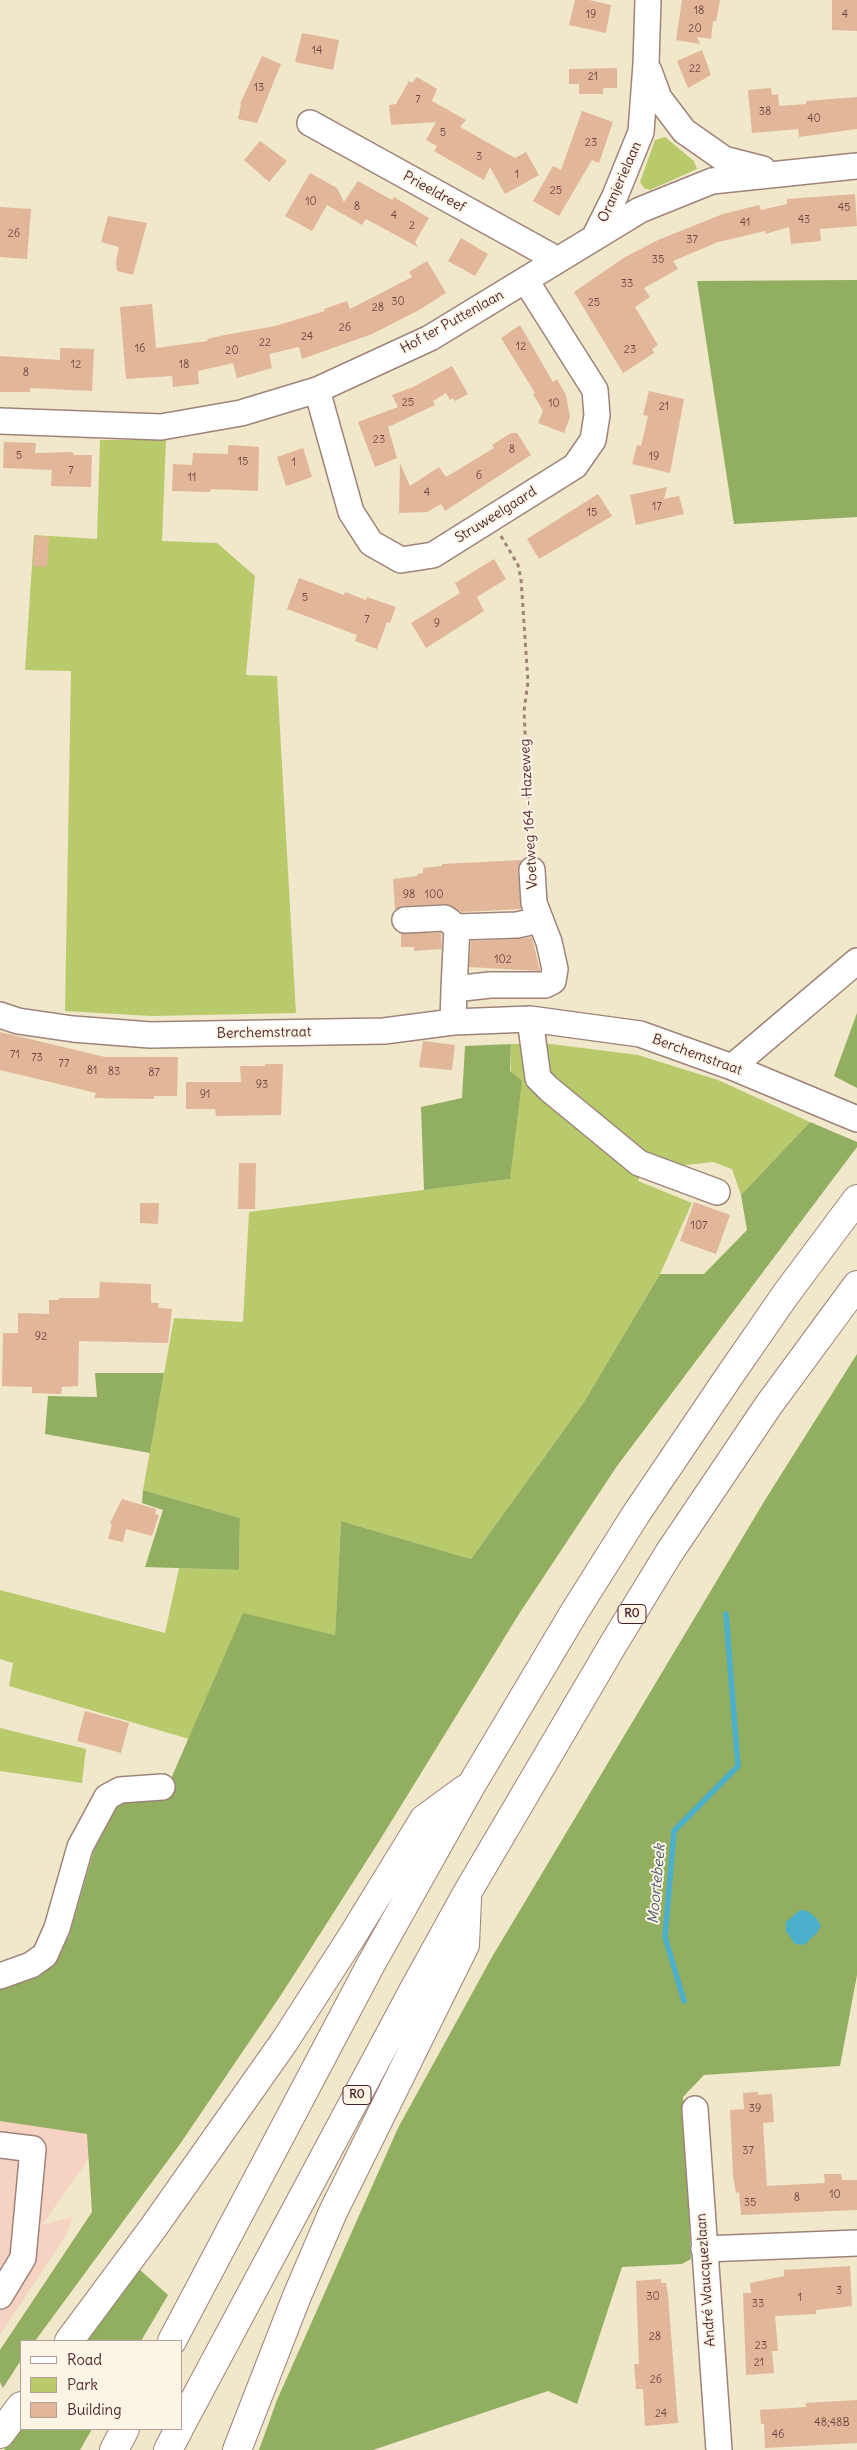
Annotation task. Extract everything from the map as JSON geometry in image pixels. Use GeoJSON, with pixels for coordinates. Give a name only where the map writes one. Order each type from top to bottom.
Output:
{"type":"FeatureCollection","features":[{"type":"Feature","properties":{"kind":"highway"},"geometry":{"type":"LineString","coordinates":[[173,2340],[370,1966],[472,1784],[575,1610],[636,1514],[786,1294],[857,1200]]}},
{"type":"Feature","properties":{"kind":"highway","name":"R0"},"geometry":{"type":"LineString","coordinates":[[182,2423],[467,1892],[669,1553],[768,1406],[857,1285]]}},
{"type":"Feature","properties":{"kind":"highway"},"geometry":{"type":"LineString","coordinates":[[70,2340],[153,2228],[284,2042],[424,1819],[472,1784]]}},
{"type":"Feature","properties":{"kind":"highway"},"geometry":{"type":"LineString","coordinates":[[237,2450],[293,2305],[333,2212],[465,1945],[467,1892]]}},
{"type":"Feature","properties":{"kind":"highway"},"geometry":{"type":"LineString","coordinates":[[0,2434],[20,2407]]}},
{"type":"Feature","properties":{"kind":"highway"},"geometry":{"type":"LineString","coordinates":[[114,2450],[125,2430]]}},
{"type":"Feature","properties":{"kind":"highway"},"geometry":{"type":"LineString","coordinates":[[168,2450],[178,2430]]}},
{"type":"Feature","properties":{"kind":"street","name":"Oranjerielaan"},"geometry":{"type":"LineString","coordinates":[[594,238],[615,196],[641,132],[648,0]]}},
{"type":"Feature","properties":{"kind":"street","name":"Oranjerielaan"},"geometry":{"type":"LineString","coordinates":[[646,64],[659,98],[684,131],[724,160],[780,174]]}},
{"type":"Feature","properties":{"kind":"street","name":"Prieeldreef"},"geometry":{"type":"LineString","coordinates":[[310,123],[558,260]]}},
{"type":"Feature","properties":{"kind":"street","name":"Hof ter Puttenlaan"},"geometry":{"type":"LineString","coordinates":[[0,421],[161,427],[241,413],[317,390],[430,338],[640,210],[712,181],[857,166]]}},
{"type":"Feature","properties":{"kind":"street","name":"Struweelgaard"},"geometry":{"type":"LineString","coordinates":[[317,390],[351,512],[371,543],[401,560],[433,555],[575,466],[593,440],[597,415],[595,390],[526,281]]}},
{"type":"Feature","properties":{"kind":"street","name":"Voetweg 164 - Hazeweg"},"geometry":{"type":"LineString","coordinates":[[454,989],[490,985],[545,985],[553,981],[555,969],[553,956],[534,903],[532,870]]}},
{"type":"Feature","properties":{"kind":"street"},"geometry":{"type":"LineString","coordinates":[[405,920],[445,918],[457,927],[517,925],[540,920]]}},
{"type":"Feature","properties":{"kind":"street"},"geometry":{"type":"LineString","coordinates":[[454,1022],[457,927]]}},
{"type":"Feature","properties":{"kind":"street"},"geometry":{"type":"LineString","coordinates":[[732,1067],[857,961]]}},
{"type":"Feature","properties":{"kind":"street","name":"Berchemstraat"},"geometry":{"type":"LineString","coordinates":[[0,1015],[18,1021],[73,1029],[150,1035],[384,1031],[454,1022],[530,1019],[640,1034],[792,1090],[857,1119]]}},
{"type":"Feature","properties":{"kind":"street"},"geometry":{"type":"LineString","coordinates":[[530,1019],[538,1078],[549,1089],[640,1163],[717,1192]]}},
{"type":"Feature","properties":{"kind":"street"},"geometry":{"type":"LineString","coordinates":[[0,1976],[31,1965],[45,1954],[57,1928],[80,1847],[107,1797],[120,1790],[162,1787]]}},
{"type":"Feature","properties":{"kind":"street","name":"André Waucquezlaan"},"geometry":{"type":"LineString","coordinates":[[695,2109],[719,2450]]}},
{"type":"Feature","properties":{"kind":"street"},"geometry":{"type":"LineString","coordinates":[[0,2145],[33,2149],[23,2258],[0,2296]]}},
{"type":"Feature","properties":{"kind":"street"},"geometry":{"type":"LineString","coordinates":[[704,2249],[857,2242]]}},
{"type":"Feature","properties":{"kind":"path","name":"Voetweg 164 - Hazeweg"},"geometry":{"type":"LineString","coordinates":[[493,518],[518,565],[522,580],[528,682],[524,711],[532,870]]}},
{"type":"Feature","properties":{"kind":"shaded area"},"geometry":{"type":"Polygon","coordinates":[[[0,2118],[107,2133],[42,2225],[73,2217],[64,2239],[0,2335],[0,2118]]]}},
{"type":"Feature","properties":{"kind":"green space"},"geometry":{"type":"Polygon","coordinates":[[[665,137],[694,161],[697,169],[650,190],[644,188],[640,182],[655,140],[665,137]]]}},
{"type":"Feature","properties":{"kind":"green space"},"geometry":{"type":"Polygon","coordinates":[[[857,280],[857,517],[734,524],[697,281],[857,280]]]}},
{"type":"Feature","properties":{"kind":"green space"},"geometry":{"type":"Polygon","coordinates":[[[100,440],[166,440],[162,541],[217,543],[255,576],[246,675],[277,676],[296,1013],[152,1016],[65,1011],[71,671],[25,670],[34,535],[97,539],[100,440]]]}},
{"type":"Feature","properties":{"kind":"green space"},"geometry":{"type":"Polygon","coordinates":[[[857,1013],[857,1088],[834,1076],[857,1013]]]}},
{"type":"Feature","properties":{"kind":"green space"},"geometry":{"type":"Polygon","coordinates":[[[511,1044],[551,1044],[638,1055],[718,1080],[810,1122],[741,1195],[732,1169],[713,1162],[677,1166],[647,1158],[638,1181],[692,1203],[660,1274],[584,1402],[471,1559],[341,1521],[335,1635],[243,1614],[189,1739],[9,1686],[13,1663],[0,1659],[0,1590],[165,1633],[179,1568],[239,1570],[240,1518],[143,1490],[174,1318],[243,1322],[249,1212],[510,1179],[511,1044]]]}},
{"type":"Feature","properties":{"kind":"green space"},"geometry":{"type":"Polygon","coordinates":[[[511,1044],[510,1071],[522,1081],[510,1179],[424,1190],[421,1107],[462,1098],[465,1046],[511,1044]]]}},
{"type":"Feature","properties":{"kind":"green space"},"geometry":{"type":"Polygon","coordinates":[[[810,1122],[857,1142],[857,1147],[617,1466],[519,1614],[378,1843],[281,1995],[180,2144],[36,2340],[20,2340],[20,2362],[3,2388],[0,2382],[0,2350],[92,2212],[87,2134],[0,2121],[0,1986],[38,1976],[69,1936],[93,1853],[115,1805],[123,1800],[163,1797],[243,1613],[335,1635],[341,1521],[471,1559],[584,1402],[660,1274],[704,1274],[747,1230],[741,1195],[810,1122]]]}},
{"type":"Feature","properties":{"kind":"green space"},"geometry":{"type":"Polygon","coordinates":[[[857,1354],[857,1975],[840,2066],[704,2075],[683,2097],[691,2259],[682,2264],[622,2267],[577,2404],[548,2391],[373,2450],[259,2450],[277,2400],[398,2128],[492,1957],[765,1500],[857,1354]]]}},
{"type":"Feature","properties":{"kind":"green space"},"geometry":{"type":"Polygon","coordinates":[[[95,1373],[164,1373],[150,1453],[45,1434],[48,1396],[97,1397],[95,1373]]]}},
{"type":"Feature","properties":{"kind":"green space"},"geometry":{"type":"Polygon","coordinates":[[[143,1490],[240,1518],[239,1570],[145,1567],[163,1510],[142,1503],[143,1490]]]}},
{"type":"Feature","properties":{"kind":"green space"},"geometry":{"type":"Polygon","coordinates":[[[0,1728],[86,1749],[82,1783],[0,1771],[0,1728]]]}},
{"type":"Feature","properties":{"kind":"green space"},"geometry":{"type":"Polygon","coordinates":[[[140,2270],[168,2295],[142,2340],[87,2340],[140,2270]]]}},
{"type":"Feature","properties":{"kind":"green space"},"geometry":{"type":"Polygon","coordinates":[[[20,2428],[20,2430],[91,2430],[80,2450],[4,2450],[20,2428]]]}},
{"type":"Feature","properties":{"kind":"water"},"geometry":{"type":"Polygon","coordinates":[[[800,1910],[808,1911],[817,1919],[821,1926],[817,1933],[804,1945],[795,1944],[786,1931],[786,1922],[800,1910]]]}},
{"type":"Feature","properties":{"kind":"building"},"geometry":{"type":"Polygon","coordinates":[[[575,0],[589,0],[611,5],[606,33],[569,25],[575,0]]]}},
{"type":"Feature","properties":{"kind":"building"},"geometry":{"type":"Polygon","coordinates":[[[682,0],[720,0],[716,21],[713,21],[711,39],[697,37],[700,44],[676,40],[682,0]]]}},
{"type":"Feature","properties":{"kind":"building"},"geometry":{"type":"Polygon","coordinates":[[[832,0],[857,0],[857,31],[832,30],[832,0]]]}},
{"type":"Feature","properties":{"kind":"building"},"geometry":{"type":"Polygon","coordinates":[[[302,33],[339,40],[333,70],[295,62],[302,33]]]}},
{"type":"Feature","properties":{"kind":"building"},"geometry":{"type":"Polygon","coordinates":[[[702,50],[711,75],[688,88],[677,61],[702,50]]]}},
{"type":"Feature","properties":{"kind":"building"},"geometry":{"type":"Polygon","coordinates":[[[262,56],[281,64],[257,123],[238,119],[240,104],[262,56]]]}},
{"type":"Feature","properties":{"kind":"building"},"geometry":{"type":"Polygon","coordinates":[[[617,68],[617,88],[603,88],[603,94],[579,94],[579,84],[569,84],[569,69],[617,68]]]}},
{"type":"Feature","properties":{"kind":"building"},"geometry":{"type":"Polygon","coordinates":[[[417,77],[437,89],[432,101],[466,120],[460,127],[515,158],[526,152],[539,175],[505,194],[490,167],[484,180],[434,151],[437,146],[426,140],[436,122],[391,125],[389,105],[396,104],[409,81],[412,83],[417,77]]]}},
{"type":"Feature","properties":{"kind":"building"},"geometry":{"type":"Polygon","coordinates":[[[771,88],[772,95],[778,94],[779,106],[806,104],[806,101],[857,97],[857,129],[799,137],[798,129],[752,133],[748,90],[771,88]]]}},
{"type":"Feature","properties":{"kind":"building"},"geometry":{"type":"Polygon","coordinates":[[[582,111],[613,122],[599,163],[592,160],[559,216],[533,201],[553,166],[561,170],[582,111]]]}},
{"type":"Feature","properties":{"kind":"building"},"geometry":{"type":"Polygon","coordinates":[[[260,141],[287,161],[269,182],[244,160],[260,141]]]}},
{"type":"Feature","properties":{"kind":"building"},"geometry":{"type":"Polygon","coordinates":[[[310,173],[337,188],[344,202],[358,181],[392,200],[394,197],[429,218],[415,242],[418,247],[366,219],[362,225],[327,205],[312,231],[285,216],[310,173]]]}},
{"type":"Feature","properties":{"kind":"building"},"geometry":{"type":"Polygon","coordinates":[[[855,194],[857,226],[820,229],[821,241],[791,244],[789,227],[765,234],[765,231],[718,242],[673,261],[678,269],[644,288],[650,297],[635,307],[658,345],[652,349],[654,353],[623,373],[574,292],[625,257],[658,240],[723,214],[759,205],[761,210],[787,204],[787,199],[855,194]]]}},
{"type":"Feature","properties":{"kind":"building"},"geometry":{"type":"Polygon","coordinates":[[[0,207],[31,209],[27,259],[0,257],[0,207]]]}},
{"type":"Feature","properties":{"kind":"building"},"geometry":{"type":"Polygon","coordinates":[[[108,216],[147,223],[133,275],[117,271],[116,261],[119,247],[101,242],[108,216]]]}},
{"type":"Feature","properties":{"kind":"building"},"geometry":{"type":"Polygon","coordinates":[[[461,238],[488,254],[475,276],[448,261],[461,238]]]}},
{"type":"Feature","properties":{"kind":"building"},"geometry":{"type":"Polygon","coordinates":[[[427,261],[446,293],[419,310],[372,334],[302,359],[299,347],[269,354],[272,368],[237,378],[233,363],[198,371],[199,384],[173,387],[172,376],[126,379],[120,307],[152,304],[156,348],[208,341],[207,339],[275,326],[325,311],[324,309],[347,301],[350,309],[412,277],[409,272],[427,261]]]}},
{"type":"Feature","properties":{"kind":"building"},"geometry":{"type":"Polygon","coordinates":[[[520,325],[553,382],[557,379],[566,395],[570,417],[564,433],[538,423],[543,411],[533,394],[535,393],[501,338],[520,325]]]}},
{"type":"Feature","properties":{"kind":"building"},"geometry":{"type":"Polygon","coordinates":[[[60,348],[94,349],[92,391],[30,388],[30,392],[0,392],[0,356],[60,360],[60,348]]]}},
{"type":"Feature","properties":{"kind":"building"},"geometry":{"type":"Polygon","coordinates":[[[452,366],[468,394],[455,401],[453,398],[450,400],[446,393],[433,401],[435,405],[388,427],[397,458],[375,467],[358,422],[398,407],[392,395],[413,387],[452,366]]]}},
{"type":"Feature","properties":{"kind":"building"},"geometry":{"type":"Polygon","coordinates":[[[649,391],[684,399],[670,473],[632,464],[637,445],[641,446],[648,416],[643,415],[649,391]]]}},
{"type":"Feature","properties":{"kind":"building"},"geometry":{"type":"Polygon","coordinates":[[[511,433],[517,433],[531,455],[445,511],[441,504],[427,512],[399,513],[400,463],[410,486],[439,467],[446,477],[494,448],[492,445],[511,433]]]}},
{"type":"Feature","properties":{"kind":"building"},"geometry":{"type":"Polygon","coordinates":[[[4,442],[36,443],[35,453],[72,452],[74,455],[92,455],[91,487],[51,486],[52,470],[3,468],[4,442]]]}},
{"type":"Feature","properties":{"kind":"building"},"geometry":{"type":"Polygon","coordinates":[[[228,446],[259,447],[258,491],[211,489],[210,492],[172,491],[173,464],[192,465],[193,453],[228,454],[228,446]]]}},
{"type":"Feature","properties":{"kind":"building"},"geometry":{"type":"Polygon","coordinates":[[[303,448],[312,477],[286,486],[277,457],[303,448]]]}},
{"type":"Feature","properties":{"kind":"building"},"geometry":{"type":"Polygon","coordinates":[[[667,487],[664,499],[679,496],[684,514],[636,525],[630,495],[667,487]]]}},
{"type":"Feature","properties":{"kind":"building"},"geometry":{"type":"Polygon","coordinates":[[[598,494],[612,516],[539,559],[527,539],[598,494]]]}},
{"type":"Feature","properties":{"kind":"building"},"geometry":{"type":"Polygon","coordinates":[[[35,536],[49,537],[47,567],[33,566],[35,536]]]}},
{"type":"Feature","properties":{"kind":"building"},"geometry":{"type":"Polygon","coordinates":[[[494,559],[506,579],[477,597],[484,611],[426,648],[411,623],[460,593],[455,583],[494,559]]]}},
{"type":"Feature","properties":{"kind":"building"},"geometry":{"type":"Polygon","coordinates":[[[299,578],[344,595],[345,592],[366,600],[367,597],[396,607],[390,623],[387,622],[377,649],[355,641],[357,635],[287,609],[299,578]]]}},
{"type":"Feature","properties":{"kind":"building"},"geometry":{"type":"Polygon","coordinates":[[[522,860],[518,871],[521,909],[462,912],[444,904],[404,906],[395,910],[393,879],[418,876],[417,874],[423,873],[423,868],[442,866],[442,864],[522,860]]]}},
{"type":"Feature","properties":{"kind":"building"},"geometry":{"type":"Polygon","coordinates":[[[401,933],[441,933],[442,949],[414,951],[414,947],[401,947],[401,933]]]}},
{"type":"Feature","properties":{"kind":"building"},"geometry":{"type":"Polygon","coordinates":[[[532,937],[540,971],[469,967],[471,941],[532,937]]]}},
{"type":"Feature","properties":{"kind":"building"},"geometry":{"type":"Polygon","coordinates":[[[0,1032],[105,1057],[178,1057],[177,1096],[154,1096],[154,1099],[94,1098],[96,1093],[0,1070],[0,1032]]]}},
{"type":"Feature","properties":{"kind":"building"},"geometry":{"type":"Polygon","coordinates":[[[423,1041],[455,1045],[452,1070],[419,1067],[423,1041]]]}},
{"type":"Feature","properties":{"kind":"building"},"geometry":{"type":"Polygon","coordinates":[[[265,1064],[283,1064],[281,1115],[216,1116],[215,1109],[186,1109],[186,1082],[241,1082],[240,1066],[265,1066],[265,1064]]]}},
{"type":"Feature","properties":{"kind":"building"},"geometry":{"type":"Polygon","coordinates":[[[239,1163],[256,1163],[255,1209],[238,1209],[239,1163]]]}},
{"type":"Feature","properties":{"kind":"building"},"geometry":{"type":"Polygon","coordinates":[[[694,1202],[730,1215],[716,1254],[680,1241],[694,1202]]]}},
{"type":"Feature","properties":{"kind":"building"},"geometry":{"type":"Polygon","coordinates":[[[140,1203],[159,1203],[158,1224],[140,1223],[140,1203]]]}},
{"type":"Feature","properties":{"kind":"building"},"geometry":{"type":"Polygon","coordinates":[[[100,1282],[151,1284],[151,1303],[159,1303],[158,1308],[172,1309],[168,1343],[79,1341],[78,1386],[62,1387],[61,1394],[32,1393],[32,1387],[2,1386],[3,1333],[18,1333],[18,1313],[49,1314],[49,1300],[59,1300],[59,1298],[99,1298],[100,1282]]]}},
{"type":"Feature","properties":{"kind":"building"},"geometry":{"type":"Polygon","coordinates":[[[122,1499],[156,1509],[155,1514],[159,1515],[152,1536],[126,1529],[123,1542],[108,1539],[112,1524],[110,1523],[122,1499]]]}},
{"type":"Feature","properties":{"kind":"building"},"geometry":{"type":"Polygon","coordinates":[[[85,1711],[129,1723],[121,1753],[77,1741],[85,1711]]]}},
{"type":"Feature","properties":{"kind":"building"},"geometry":{"type":"Polygon","coordinates":[[[758,2092],[758,2095],[772,2094],[774,2122],[763,2123],[767,2186],[825,2183],[824,2174],[841,2174],[842,2180],[857,2180],[857,2210],[741,2215],[739,2192],[736,2193],[733,2175],[730,2110],[744,2109],[743,2093],[758,2092]]]}},
{"type":"Feature","properties":{"kind":"building"},"geometry":{"type":"Polygon","coordinates":[[[850,2266],[852,2306],[816,2310],[816,2314],[775,2316],[778,2351],[772,2351],[774,2373],[746,2375],[743,2293],[751,2293],[750,2283],[784,2276],[784,2270],[850,2266]]]}},
{"type":"Feature","properties":{"kind":"building"},"geometry":{"type":"Polygon","coordinates":[[[661,2279],[661,2283],[666,2283],[668,2295],[678,2423],[645,2426],[643,2389],[636,2389],[634,2364],[639,2364],[636,2281],[661,2279]]]}},
{"type":"Feature","properties":{"kind":"building"},"geometry":{"type":"Polygon","coordinates":[[[857,2400],[857,2443],[765,2448],[764,2424],[761,2424],[760,2410],[806,2407],[806,2403],[857,2400]]]}},
{"type":"Feature","properties":{"kind":"waterway","name":"Moortebeek"},"geometry":{"type":"LineString","coordinates":[[684,2001],[665,1937],[674,1831],[738,1766],[726,1614]]}}]}
